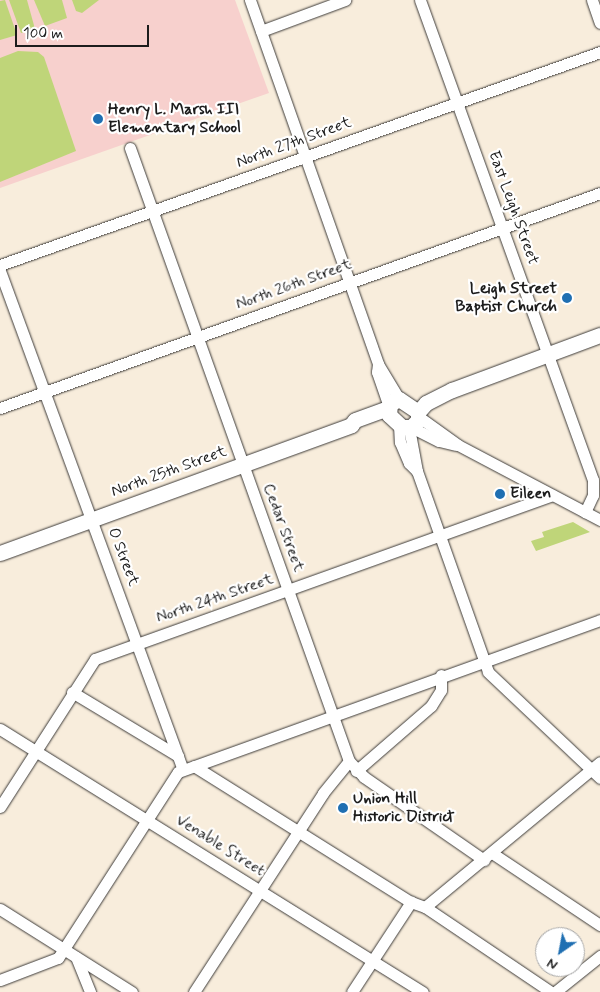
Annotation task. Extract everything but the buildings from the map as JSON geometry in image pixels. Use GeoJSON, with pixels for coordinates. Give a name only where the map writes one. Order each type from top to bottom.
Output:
{"type":"FeatureCollection","features":[{"type":"Feature","properties":{"kind":"main road","name":"North 25th Street"},"geometry":{"type":"LineString","coordinates":[[0,552],[351,426],[358,428],[403,414],[452,390],[600,335]]}},
{"type":"Feature","properties":{"kind":"street"},"geometry":{"type":"LineString","coordinates":[[250,0],[378,364],[403,414],[439,442],[458,445],[600,520]]}},
{"type":"Feature","properties":{"kind":"street"},"geometry":{"type":"LineString","coordinates":[[261,31],[345,0]]}},
{"type":"Feature","properties":{"kind":"street","name":"East Leigh Street"},"geometry":{"type":"LineString","coordinates":[[420,0],[547,354],[596,479],[593,494],[585,512]]}},
{"type":"Feature","properties":{"kind":"street"},"geometry":{"type":"LineString","coordinates":[[592,0],[600,23]]}},
{"type":"Feature","properties":{"kind":"street","name":"North 27th Street"},"geometry":{"type":"LineString","coordinates":[[0,264],[600,52]]}},
{"type":"Feature","properties":{"kind":"street","name":"Cedar Street"},"geometry":{"type":"LineString","coordinates":[[130,148],[333,714],[348,762],[356,772],[488,857],[600,925]]}},
{"type":"Feature","properties":{"kind":"street","name":"North 26th Street"},"geometry":{"type":"LineString","coordinates":[[0,408],[600,193]]}},
{"type":"Feature","properties":{"kind":"street","name":"O Street"},"geometry":{"type":"LineString","coordinates":[[0,271],[43,393],[178,756],[188,768]]}},
{"type":"Feature","properties":{"kind":"street"},"geometry":{"type":"LineString","coordinates":[[403,414],[400,442],[409,463],[418,471],[482,661],[488,672],[600,778]]}},
{"type":"Feature","properties":{"kind":"street","name":"North 24th Street"},"geometry":{"type":"LineString","coordinates":[[0,807],[72,692],[95,659],[552,495]]}},
{"type":"Feature","properties":{"kind":"street"},"geometry":{"type":"LineString","coordinates":[[0,980],[58,958],[173,777],[188,768],[441,675],[600,620]]}},
{"type":"Feature","properties":{"kind":"street"},"geometry":{"type":"LineString","coordinates":[[356,772],[431,706],[440,690],[441,675]]}},
{"type":"Feature","properties":{"kind":"street"},"geometry":{"type":"LineString","coordinates":[[72,692],[178,756]]}},
{"type":"Feature","properties":{"kind":"street","name":"Venable Street"},"geometry":{"type":"LineString","coordinates":[[0,729],[424,992]]}},
{"type":"Feature","properties":{"kind":"street"},"geometry":{"type":"LineString","coordinates":[[194,992],[299,831],[348,762]]}},
{"type":"Feature","properties":{"kind":"street"},"geometry":{"type":"LineString","coordinates":[[425,908],[600,762]]}},
{"type":"Feature","properties":{"kind":"street"},"geometry":{"type":"LineString","coordinates":[[188,768],[299,831],[411,902],[425,908],[553,992],[600,956]]}},
{"type":"Feature","properties":{"kind":"street"},"geometry":{"type":"LineString","coordinates":[[352,992],[411,902]]}},
{"type":"Feature","properties":{"kind":"street"},"geometry":{"type":"LineString","coordinates":[[0,909],[132,992]]}},
{"type":"Feature","properties":{"kind":"street"},"geometry":{"type":"LineString","coordinates":[[76,957],[90,992]]}},
{"type":"Feature","properties":{"kind":"shaded area","name":"Henry L. Marsh III Elementary School"},"geometry":{"type":"Polygon","coordinates":[[[0,0],[235,0],[269,93],[0,188],[0,0]]]}},
{"type":"Feature","properties":{"kind":"green space"},"geometry":{"type":"Polygon","coordinates":[[[5,0],[17,35],[0,40],[0,1],[5,0]]]}},
{"type":"Feature","properties":{"kind":"green space"},"geometry":{"type":"Polygon","coordinates":[[[9,0],[27,0],[35,29],[21,33],[9,0]]]}},
{"type":"Feature","properties":{"kind":"green space"},"geometry":{"type":"Polygon","coordinates":[[[34,0],[62,0],[67,18],[45,26],[34,0]]]}},
{"type":"Feature","properties":{"kind":"green space"},"geometry":{"type":"Polygon","coordinates":[[[72,0],[99,0],[82,13],[76,11],[72,0]]]}},
{"type":"Feature","properties":{"kind":"green space"},"geometry":{"type":"Polygon","coordinates":[[[18,51],[38,52],[44,57],[76,151],[0,182],[0,58],[18,51]]]}},
{"type":"Feature","properties":{"kind":"green space"},"geometry":{"type":"Polygon","coordinates":[[[573,522],[590,532],[536,551],[531,541],[544,537],[542,532],[573,522]]]}},
{"type":"Feature","properties":{"kind":"place","name":"Henry L. Marsh III Elementary School"},"geometry":{"type":"Point","coordinates":[98,119]}},
{"type":"Feature","properties":{"kind":"place","name":"Leigh Street Baptist Church"},"geometry":{"type":"Point","coordinates":[567,298]}},
{"type":"Feature","properties":{"kind":"place","name":"Eileen"},"geometry":{"type":"Point","coordinates":[500,494]}},
{"type":"Feature","properties":{"kind":"place","name":"Union Hill Historic District"},"geometry":{"type":"Point","coordinates":[343,808]}}]}
